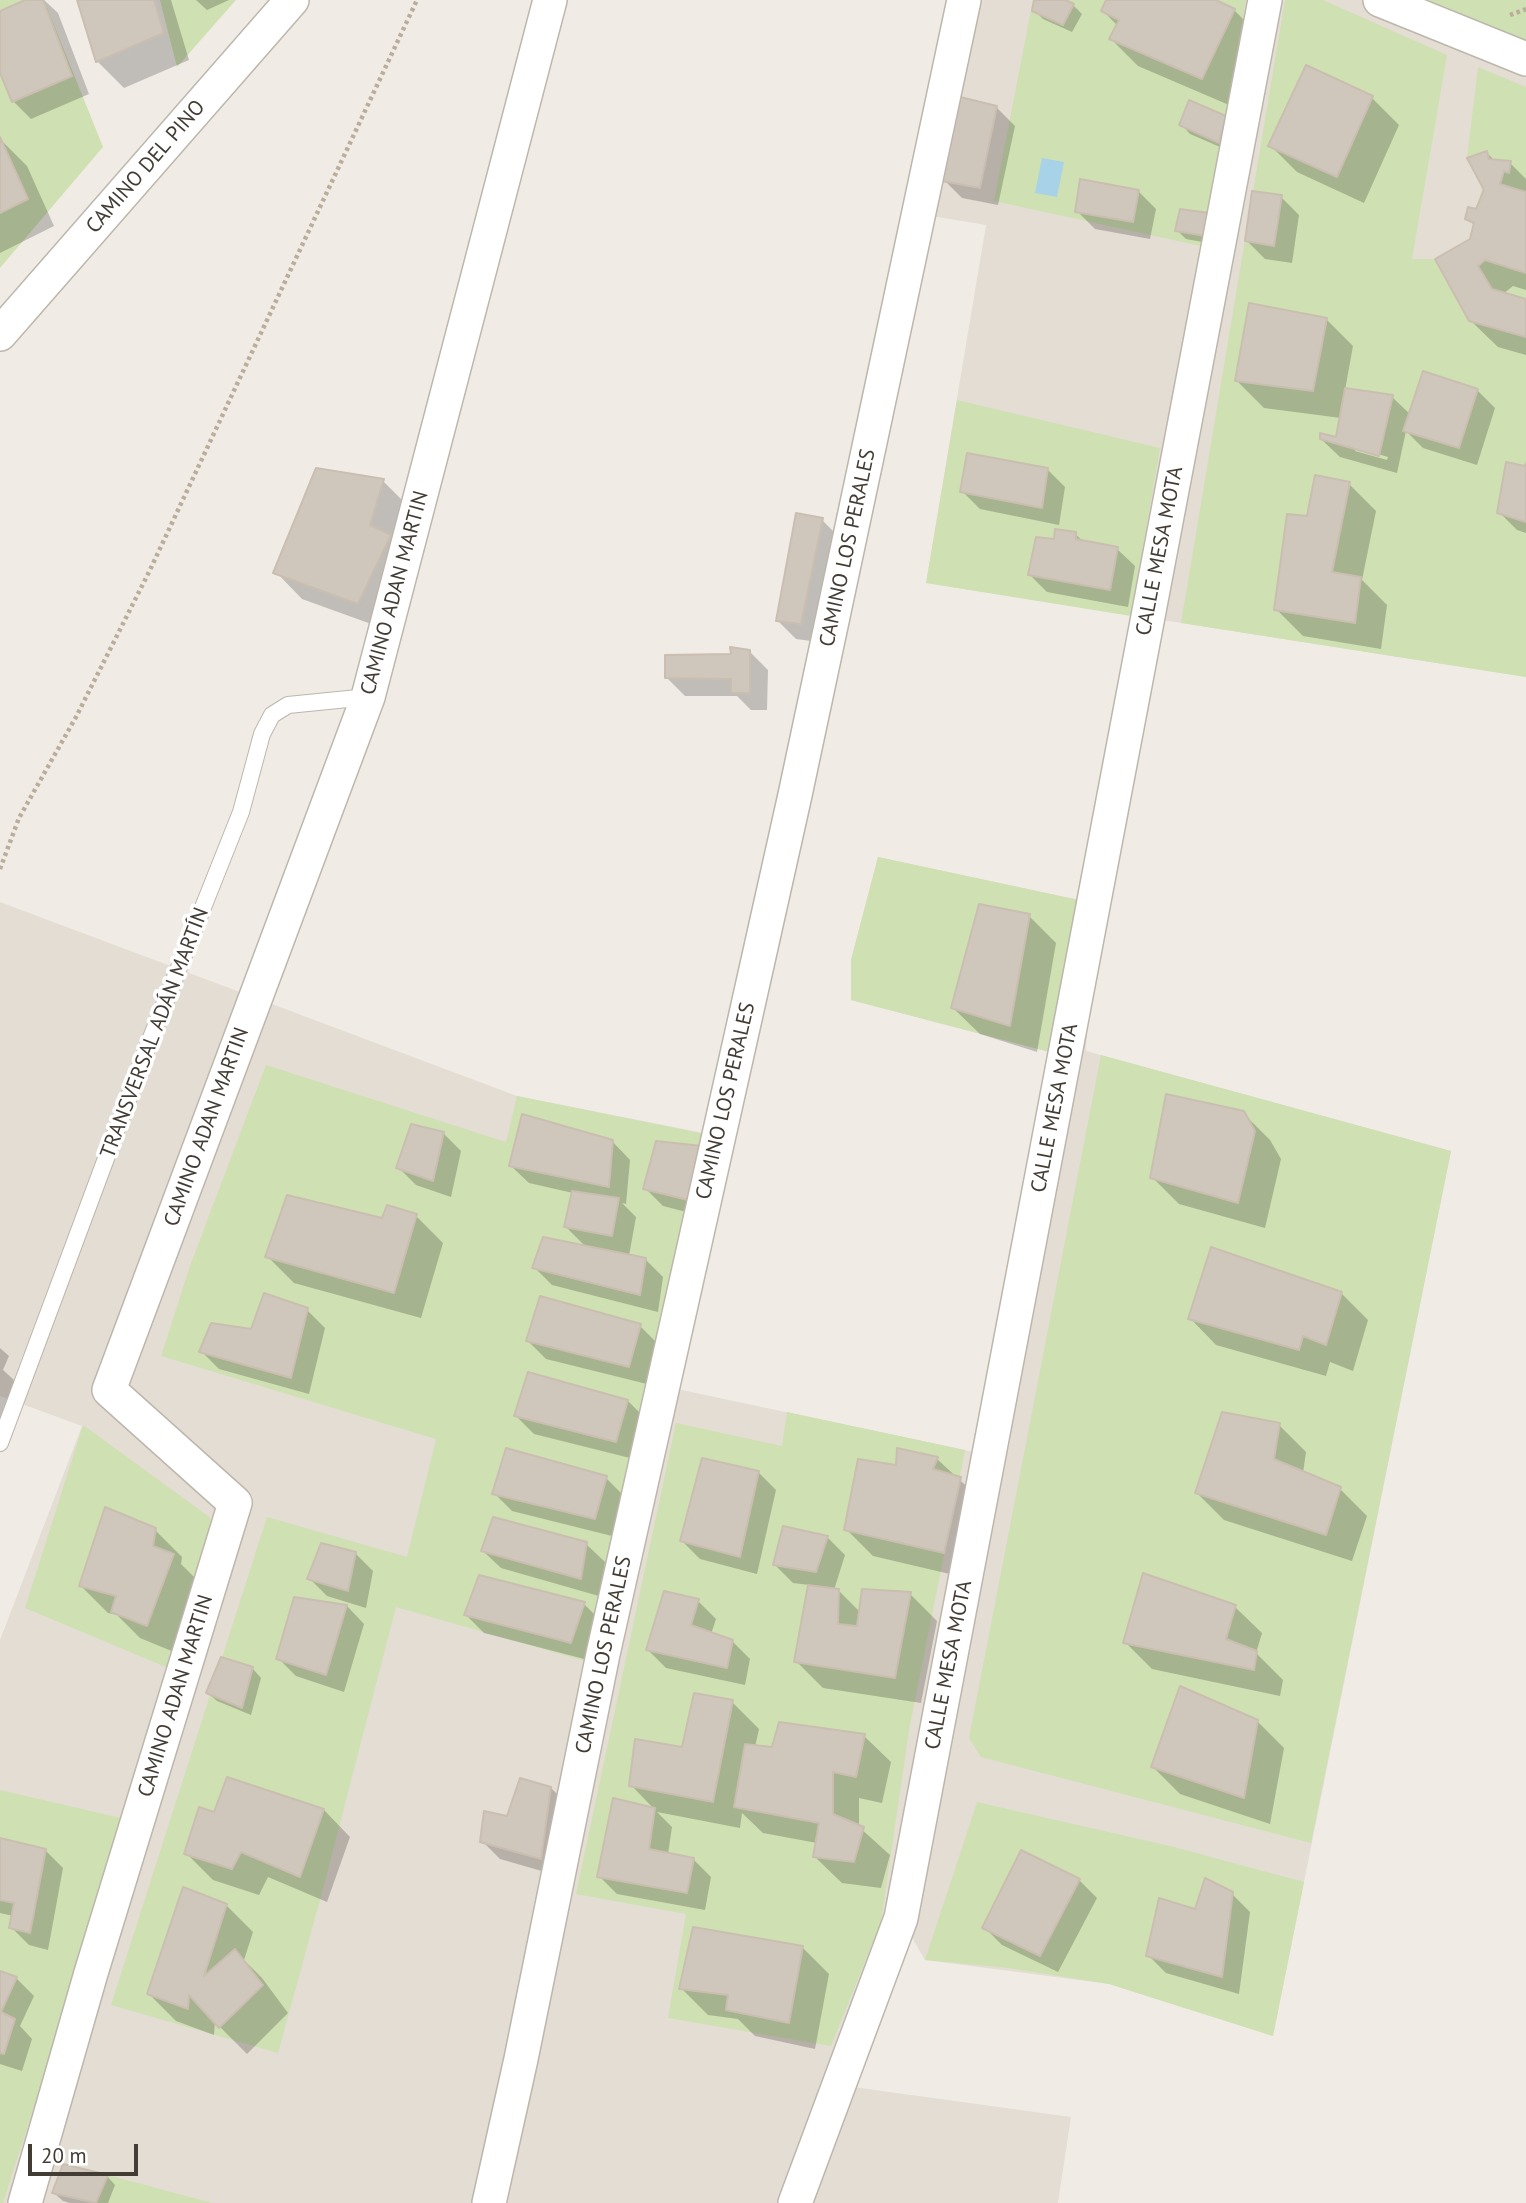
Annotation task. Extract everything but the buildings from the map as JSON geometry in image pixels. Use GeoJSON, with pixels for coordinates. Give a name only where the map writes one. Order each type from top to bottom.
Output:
{"type":"FeatureCollection","features":[{"type":"Feature","properties":{"kind":"street","name":"CAMINO DEL PINO"},"geometry":{"type":"LineString","coordinates":[[0,334],[292,0]]}},
{"type":"Feature","properties":{"kind":"street","name":"CAMINO ADAN MARTIN"},"geometry":{"type":"LineString","coordinates":[[25,2203],[91,1973],[234,1503],[109,1391],[368,697],[550,0]]}},
{"type":"Feature","properties":{"kind":"street","name":"CAMINO LOS PERALES"},"geometry":{"type":"LineString","coordinates":[[489,2203],[603,1654],[795,795],[964,0]]}},
{"type":"Feature","properties":{"kind":"street","name":"CALLE MESA MOTA"},"geometry":{"type":"LineString","coordinates":[[795,2203],[901,1918],[1265,0]]}},
{"type":"Feature","properties":{"kind":"street"},"geometry":{"type":"LineString","coordinates":[[1402,3],[1519,51]]}},
{"type":"Feature","properties":{"kind":"lane","name":"TRANSVERSAL ADÁN MARTÍN"},"geometry":{"type":"LineString","coordinates":[[0,1443],[149,1043],[241,812],[262,734],[272,715],[288,705],[368,697]]}},
{"type":"Feature","properties":{"kind":"path"},"geometry":{"type":"LineString","coordinates":[[0,869],[19,818],[76,717],[149,572],[417,0]]}},
{"type":"Feature","properties":{"kind":"shaded area"},"geometry":{"type":"Polygon","coordinates":[[[964,0],[1526,0],[1526,677],[926,583],[986,225],[919,214],[964,0]]]}},
{"type":"Feature","properties":{"kind":"shaded area"},"geometry":{"type":"Polygon","coordinates":[[[878,857],[1093,903],[1086,1051],[1451,1151],[1273,2036],[1109,1984],[925,1960],[901,1919],[839,2085],[1071,2117],[1058,2203],[0,2203],[0,1640],[82,1426],[0,1396],[0,902],[517,1096],[719,1136],[663,1386],[988,1455],[1065,1056],[851,1000],[851,960],[878,857]]]}},
{"type":"Feature","properties":{"kind":"green space"},"geometry":{"type":"Polygon","coordinates":[[[0,0],[44,0],[103,147],[0,268],[0,0]]]}},
{"type":"Feature","properties":{"kind":"green space"},"geometry":{"type":"Polygon","coordinates":[[[160,0],[236,0],[177,67],[160,0]]]}},
{"type":"Feature","properties":{"kind":"green space"},"geometry":{"type":"Polygon","coordinates":[[[1033,0],[1246,0],[1201,246],[994,201],[1033,0]]]}},
{"type":"Feature","properties":{"kind":"green space"},"geometry":{"type":"Polygon","coordinates":[[[1285,0],[1323,0],[1447,55],[1412,259],[1435,259],[1470,239],[1489,159],[1467,158],[1478,67],[1526,87],[1526,677],[1181,623],[1285,0]]]}},
{"type":"Feature","properties":{"kind":"green space"},"geometry":{"type":"Polygon","coordinates":[[[1425,0],[1526,0],[1526,42],[1401,9],[1425,0]]]}},
{"type":"Feature","properties":{"kind":"green space"},"geometry":{"type":"Polygon","coordinates":[[[957,400],[1160,448],[1131,616],[926,583],[957,400]]]}},
{"type":"Feature","properties":{"kind":"green space"},"geometry":{"type":"Polygon","coordinates":[[[878,857],[1093,903],[1065,1056],[851,1000],[851,960],[878,857]]]}},
{"type":"Feature","properties":{"kind":"green space"},"geometry":{"type":"Polygon","coordinates":[[[1101,1055],[1451,1151],[1311,1843],[981,1757],[969,1738],[1101,1055]]]}},
{"type":"Feature","properties":{"kind":"green space"},"geometry":{"type":"Polygon","coordinates":[[[266,1065],[506,1142],[517,1096],[705,1134],[585,1661],[396,1607],[278,2053],[111,2005],[267,1517],[407,1557],[436,1439],[161,1356],[190,1266],[266,1065]]]}},
{"type":"Feature","properties":{"kind":"green space"},"geometry":{"type":"Polygon","coordinates":[[[787,1412],[965,1450],[909,1730],[881,1922],[831,2046],[668,2018],[686,1914],[576,1894],[676,1423],[782,1446],[787,1412]]]}},
{"type":"Feature","properties":{"kind":"green space"},"geometry":{"type":"Polygon","coordinates":[[[83,1425],[208,1516],[219,1529],[173,1670],[25,1608],[83,1425]]]}},
{"type":"Feature","properties":{"kind":"green space"},"geometry":{"type":"Polygon","coordinates":[[[0,1790],[121,1818],[3,2203],[0,2203],[0,1790]]]}},
{"type":"Feature","properties":{"kind":"green space"},"geometry":{"type":"Polygon","coordinates":[[[977,1802],[1174,1847],[1304,1882],[1273,2036],[1109,1984],[1008,1968],[925,1960],[977,1802]]]}},
{"type":"Feature","properties":{"kind":"green space"},"geometry":{"type":"Polygon","coordinates":[[[108,2175],[212,2203],[96,2203],[108,2175]]]}},
{"type":"Feature","properties":{"kind":"water"},"geometry":{"type":"Polygon","coordinates":[[[1042,158],[1064,162],[1057,197],[1035,193],[1042,158]]]}}]}
